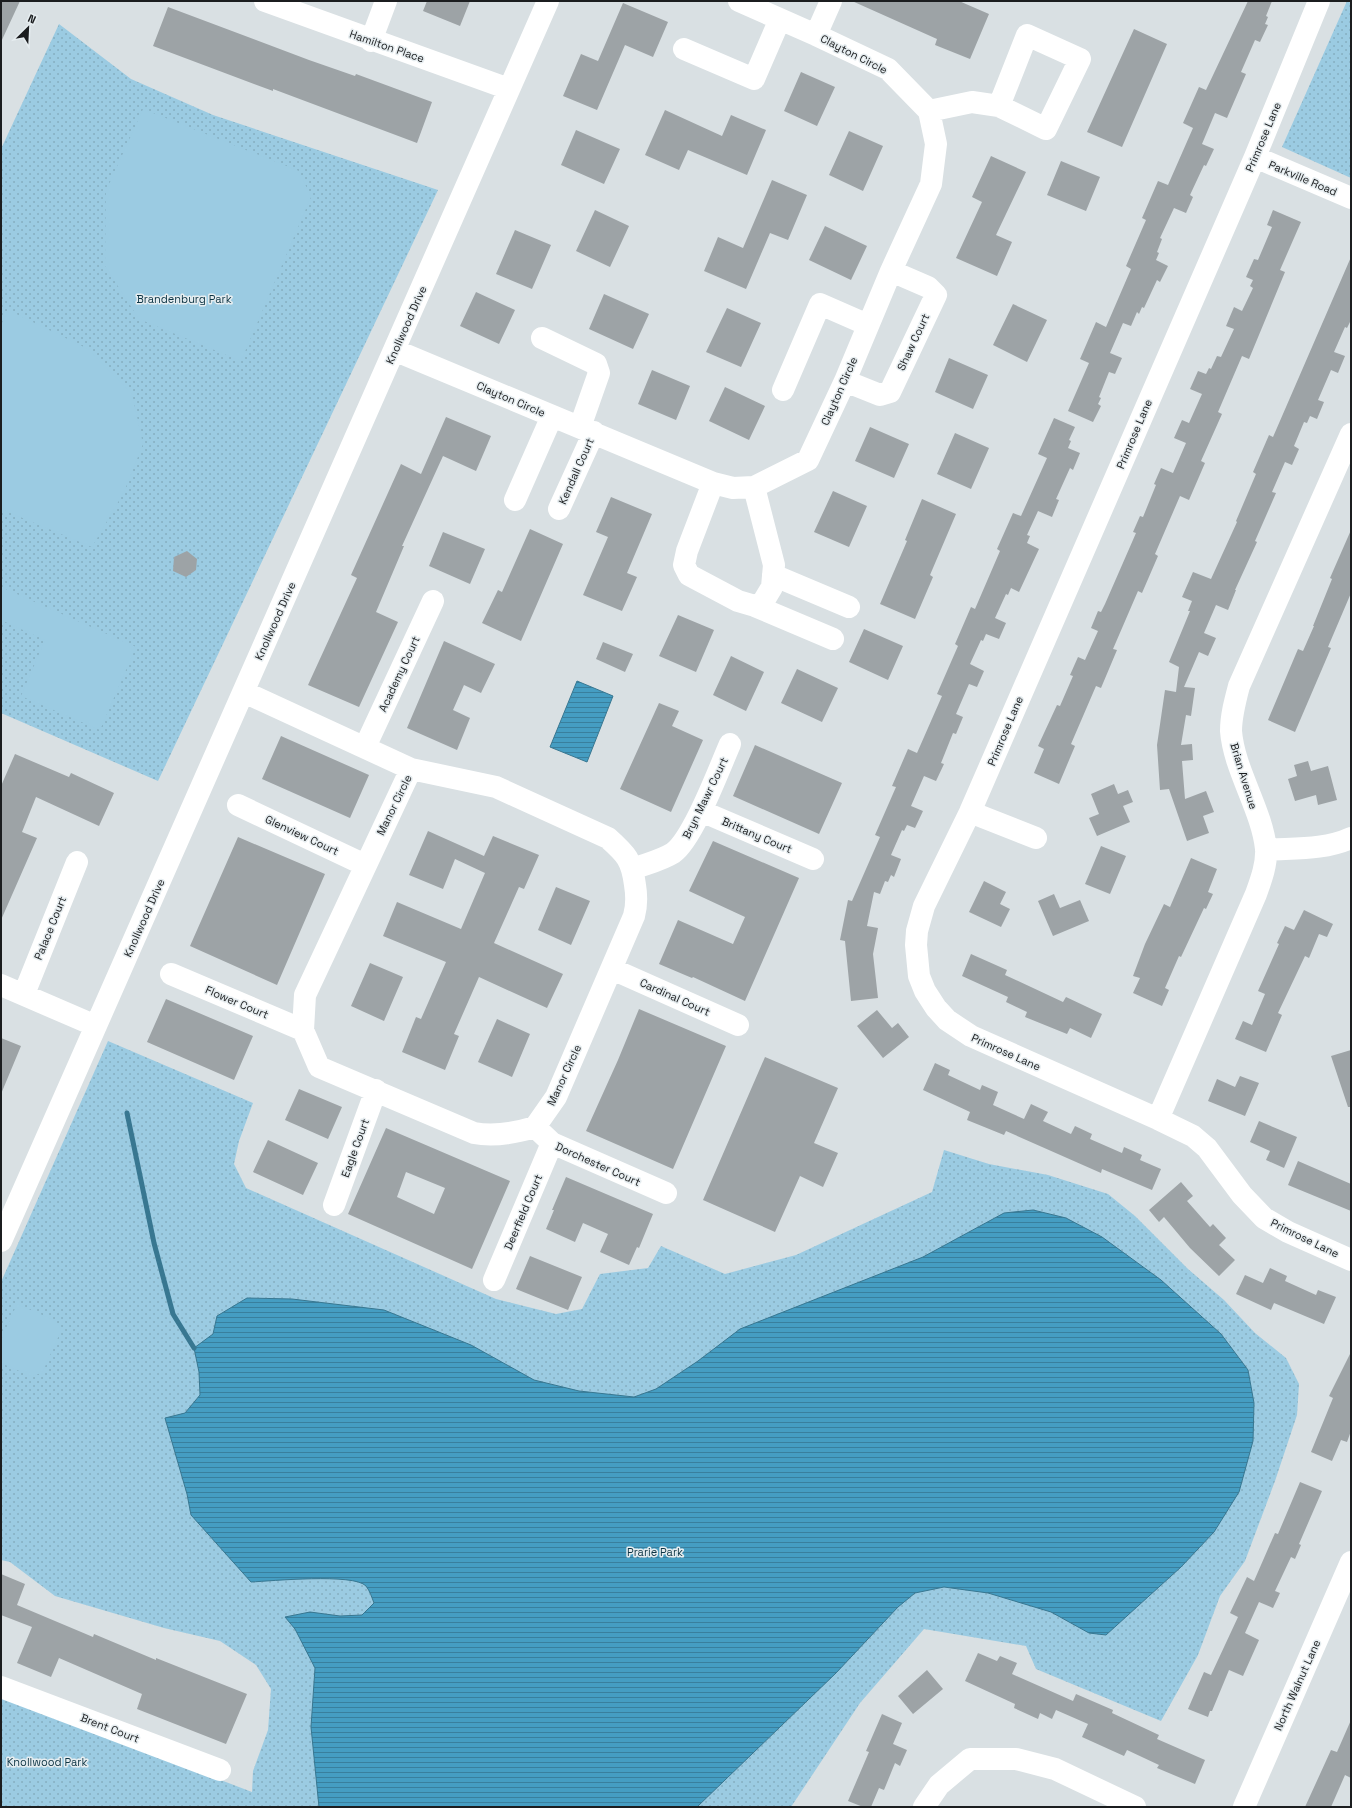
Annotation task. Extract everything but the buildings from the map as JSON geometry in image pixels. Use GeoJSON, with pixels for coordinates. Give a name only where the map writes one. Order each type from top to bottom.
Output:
{"type":"FeatureCollection","features":[{"type":"Feature","properties":{"kind":"street","name":"Hamilton Place"},"geometry":{"type":"LineString","coordinates":[[265,1],[371,41],[509,90]]}},
{"type":"Feature","properties":{"kind":"street"},"geometry":{"type":"LineString","coordinates":[[371,41],[386,1]]}},
{"type":"Feature","properties":{"kind":"street","name":"Knollwood Drive"},"geometry":{"type":"LineString","coordinates":[[1,1242],[548,1]]}},
{"type":"Feature","properties":{"kind":"street","name":"Clayton Circle"},"geometry":{"type":"LineString","coordinates":[[394,350],[713,483],[733,488],[754,487],[808,460],[845,381],[891,271],[931,184],[936,144],[929,111],[888,69],[739,1]]}},
{"type":"Feature","properties":{"kind":"street"},"geometry":{"type":"LineString","coordinates":[[816,35],[831,1]]}},
{"type":"Feature","properties":{"kind":"street","name":"Primrose Lane"},"geometry":{"type":"LineString","coordinates":[[1319,1],[1255,157],[970,812],[924,906],[917,931],[916,945],[919,976],[925,991],[936,1008],[947,1020],[971,1036],[1158,1119],[1200,1141],[1218,1161],[1242,1195],[1264,1218],[1288,1232],[1351,1260]]}},
{"type":"Feature","properties":{"kind":"street"},"geometry":{"type":"LineString","coordinates":[[684,49],[754,79],[780,19]]}},
{"type":"Feature","properties":{"kind":"street"},"geometry":{"type":"LineString","coordinates":[[929,111],[972,102],[998,106]]}},
{"type":"Feature","properties":{"kind":"street","name":"Parkville Road"},"geometry":{"type":"LineString","coordinates":[[1255,157],[1351,198]]}},
{"type":"Feature","properties":{"kind":"street","name":"Shaw Court"},"geometry":{"type":"LineString","coordinates":[[845,381],[880,395],[890,392],[936,295],[928,287],[891,271]]}},
{"type":"Feature","properties":{"kind":"street"},"geometry":{"type":"LineString","coordinates":[[783,390],[820,304],[868,325]]}},
{"type":"Feature","properties":{"kind":"street","name":"Kendall Court"},"geometry":{"type":"LineString","coordinates":[[542,338],[596,364],[599,373],[587,430],[559,509]]}},
{"type":"Feature","properties":{"kind":"street"},"geometry":{"type":"LineString","coordinates":[[515,500],[552,416]]}},
{"type":"Feature","properties":{"kind":"street","name":"Brian Avenue"},"geometry":{"type":"LineString","coordinates":[[1158,1119],[1262,877],[1266,850],[1261,827],[1233,745],[1232,731],[1234,703],[1238,686],[1351,434]]}},
{"type":"Feature","properties":{"kind":"street"},"geometry":{"type":"LineString","coordinates":[[713,483],[687,551],[684,565],[689,575],[738,601],[755,606],[833,639]]}},
{"type":"Feature","properties":{"kind":"street"},"geometry":{"type":"LineString","coordinates":[[754,487],[774,565],[772,587],[764,602],[755,606]]}},
{"type":"Feature","properties":{"kind":"street"},"geometry":{"type":"LineString","coordinates":[[773,575],[849,607]]}},
{"type":"Feature","properties":{"kind":"street","name":"Academy Court"},"geometry":{"type":"LineString","coordinates":[[365,747],[433,601]]}},
{"type":"Feature","properties":{"kind":"street","name":"Manor Circle"},"geometry":{"type":"LineString","coordinates":[[244,692],[411,769],[496,787],[608,838],[622,851],[633,869],[637,902],[634,916],[556,1097],[535,1127],[505,1134],[487,1135],[474,1133],[319,1067],[303,1030],[305,995],[411,769]]}},
{"type":"Feature","properties":{"kind":"street","name":"Bryn Mawr Court"},"geometry":{"type":"LineString","coordinates":[[633,869],[673,853],[682,845],[701,811],[730,744]]}},
{"type":"Feature","properties":{"kind":"street","name":"Glenview Court"},"geometry":{"type":"LineString","coordinates":[[238,805],[365,865]]}},
{"type":"Feature","properties":{"kind":"street","name":"Brittany Court"},"geometry":{"type":"LineString","coordinates":[[701,811],[813,859]]}},
{"type":"Feature","properties":{"kind":"street"},"geometry":{"type":"LineString","coordinates":[[970,812],[1036,838]]}},
{"type":"Feature","properties":{"kind":"street"},"geometry":{"type":"LineString","coordinates":[[1266,850],[1318,847],[1332,845],[1351,838]]}},
{"type":"Feature","properties":{"kind":"street","name":"Palace Court"},"geometry":{"type":"LineString","coordinates":[[24,994],[77,862]]}},
{"type":"Feature","properties":{"kind":"street","name":"Cardinal Court"},"geometry":{"type":"LineString","coordinates":[[612,968],[738,1025]]}},
{"type":"Feature","properties":{"kind":"street","name":"Flower Court"},"geometry":{"type":"LineString","coordinates":[[171,974],[303,1030]]}},
{"type":"Feature","properties":{"kind":"street"},"geometry":{"type":"LineString","coordinates":[[1,985],[96,1026]]}},
{"type":"Feature","properties":{"kind":"street","name":"Eagle Court"},"geometry":{"type":"LineString","coordinates":[[334,1205],[376,1090]]}},
{"type":"Feature","properties":{"kind":"street","name":"Dorchester Court"},"geometry":{"type":"LineString","coordinates":[[535,1127],[552,1144],[666,1193]]}},
{"type":"Feature","properties":{"kind":"street","name":"Deerfield Court"},"geometry":{"type":"LineString","coordinates":[[494,1280],[552,1144]]}},
{"type":"Feature","properties":{"kind":"street","name":"North Walnut Lane"},"geometry":{"type":"LineString","coordinates":[[1244,1807],[1351,1562]]}},
{"type":"Feature","properties":{"kind":"street","name":"Brent Court"},"geometry":{"type":"LineString","coordinates":[[1,1687],[220,1770]]}},
{"type":"Feature","properties":{"kind":"street"},"geometry":{"type":"LineString","coordinates":[[924,1807],[939,1785],[970,1759],[1016,1759],[1055,1769],[1135,1807]]}},
{"type":"Feature","properties":{"kind":"green space"},"geometry":{"type":"Polygon","coordinates":[[[1347,1],[1351,3],[1351,178],[1282,147],[1347,1]]]}},
{"type":"Feature","properties":{"kind":"green space","name":"Brandenburg Park"},"geometry":{"type":"Polygon","coordinates":[[[59,24],[131,79],[213,115],[438,190],[158,781],[1,713],[1,149],[59,24]]]}},
{"type":"Feature","properties":{"kind":"green space"},"geometry":{"type":"Polygon","coordinates":[[[143,109],[299,171],[311,197],[241,361],[139,319],[105,266],[106,191],[143,109]]]}},
{"type":"Feature","properties":{"kind":"green space"},"geometry":{"type":"Polygon","coordinates":[[[8,310],[88,349],[132,394],[143,444],[124,492],[92,547],[1,509],[1,325],[8,310]]]}},
{"type":"Feature","properties":{"kind":"green space"},"geometry":{"type":"Polygon","coordinates":[[[1,587],[136,647],[100,730],[21,696],[45,640],[1,620],[1,587]]]}},
{"type":"Feature","properties":{"kind":"green space","name":"Prarie Park"},"geometry":{"type":"Polygon","coordinates":[[[108,1041],[253,1103],[239,1141],[234,1164],[246,1188],[496,1299],[556,1314],[582,1309],[600,1274],[648,1268],[661,1246],[725,1274],[796,1255],[932,1192],[944,1150],[989,1164],[1048,1175],[1108,1194],[1135,1216],[1188,1269],[1224,1300],[1255,1333],[1286,1358],[1299,1384],[1297,1415],[1275,1481],[1245,1561],[1220,1596],[1198,1655],[1161,1721],[1036,1669],[1026,1646],[924,1629],[860,1703],[791,1807],[1,1807],[1,1696],[252,1792],[253,1771],[268,1730],[271,1689],[256,1665],[220,1641],[164,1628],[55,1596],[10,1562],[1,1560],[1,1282],[108,1041]]]}},
{"type":"Feature","properties":{"kind":"green space"},"geometry":{"type":"Polygon","coordinates":[[[17,1304],[56,1321],[61,1331],[42,1373],[31,1376],[1,1363],[1,1340],[17,1304]]]}},
{"type":"Feature","properties":{"kind":"shaded area"},"geometry":{"type":"Polygon","coordinates":[[[577,681],[613,696],[587,762],[550,747],[577,681]]]}},
{"type":"Feature","properties":{"kind":"shaded area","name":"Prarie Park"},"geometry":{"type":"Polygon","coordinates":[[[1033,1210],[1066,1218],[1102,1237],[1161,1280],[1221,1334],[1248,1370],[1254,1403],[1253,1441],[1239,1492],[1214,1532],[1181,1567],[1106,1635],[1089,1633],[1051,1612],[988,1593],[944,1587],[915,1593],[898,1607],[836,1673],[697,1807],[319,1807],[311,1727],[315,1668],[295,1629],[285,1617],[310,1612],[340,1616],[362,1615],[374,1603],[366,1586],[358,1582],[330,1579],[293,1579],[251,1582],[191,1515],[187,1494],[165,1418],[185,1413],[200,1395],[199,1372],[194,1348],[213,1334],[217,1316],[247,1298],[292,1299],[384,1310],[471,1345],[534,1380],[579,1391],[634,1397],[656,1389],[698,1361],[740,1329],[923,1257],[1004,1213],[1033,1210]]]}},
{"type":"Feature","properties":{"kind":"waterway"},"geometry":{"type":"LineString","coordinates":[[127,1113],[154,1243],[173,1314],[194,1348]]}},
{"type":"Feature","properties":{"kind":"park label","name":"Knollwood Park"},"geometry":{"type":"Point","coordinates":[47,1762]}}]}
